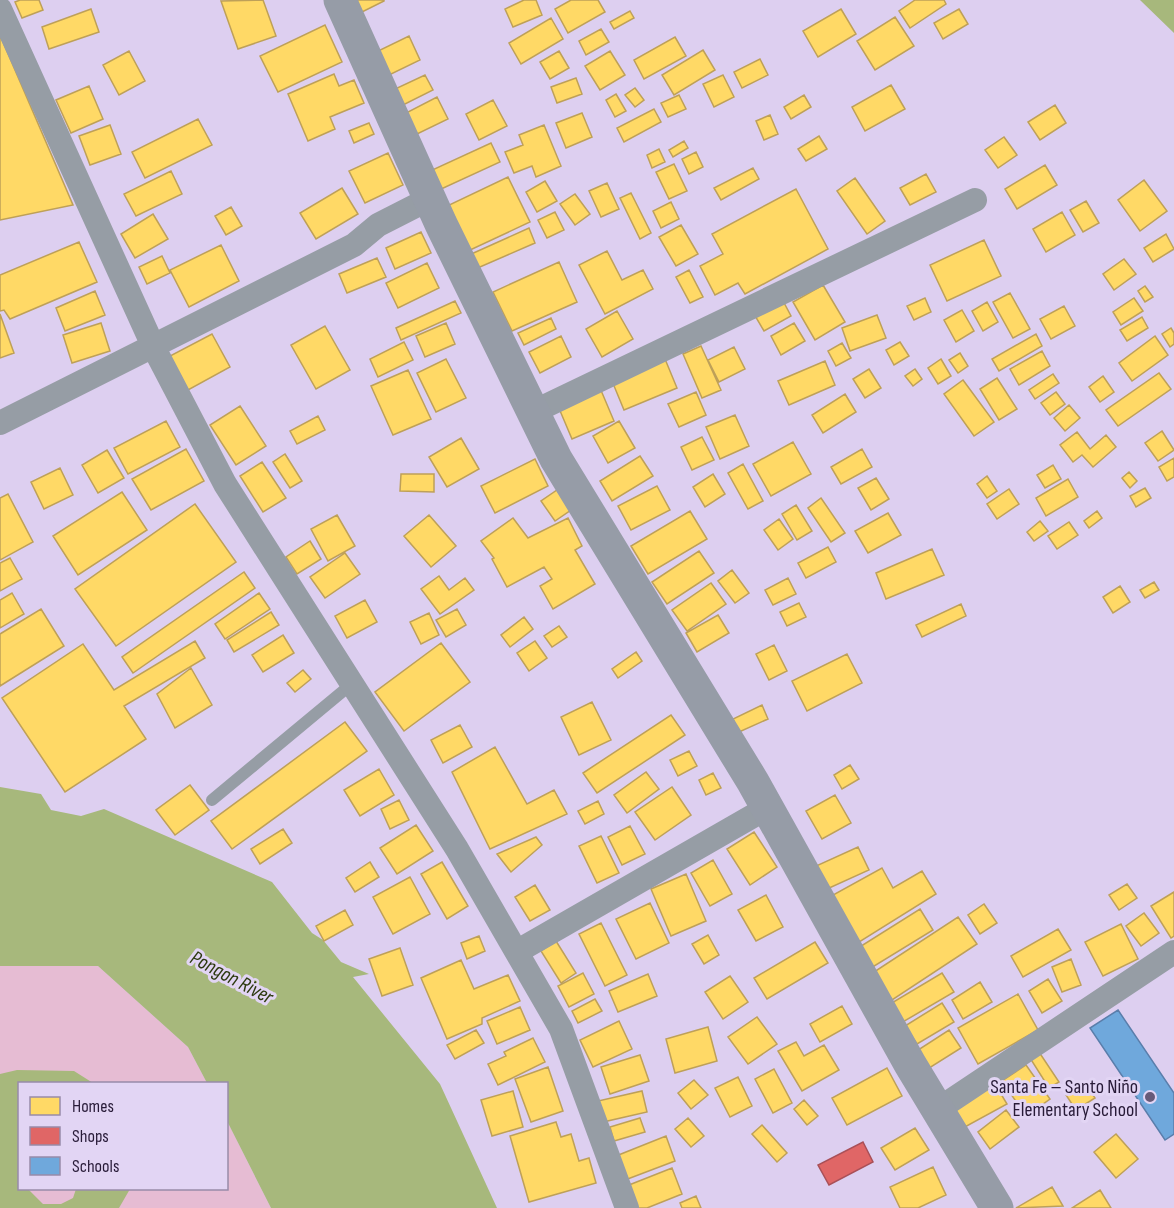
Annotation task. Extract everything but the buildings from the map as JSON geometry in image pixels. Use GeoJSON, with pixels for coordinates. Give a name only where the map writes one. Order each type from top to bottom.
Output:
{"type":"FeatureCollection","features":[{"type":"Feature","properties":{"kind":"street"},"geometry":{"type":"LineString","coordinates":[[340,0],[429,199],[556,459],[767,808],[937,1110],[997,1208]]}},
{"type":"Feature","properties":{"kind":"street"},"geometry":{"type":"LineString","coordinates":[[0,9],[154,348],[225,484],[354,682],[518,951],[561,1029],[627,1208]]}},
{"type":"Feature","properties":{"kind":"street"},"geometry":{"type":"LineString","coordinates":[[0,423],[154,348],[354,245],[378,225],[429,199]]}},
{"type":"Feature","properties":{"kind":"street"},"geometry":{"type":"LineString","coordinates":[[533,412],[975,200]]}},
{"type":"Feature","properties":{"kind":"street"},"geometry":{"type":"LineString","coordinates":[[518,951],[767,808]]}},
{"type":"Feature","properties":{"kind":"street"},"geometry":{"type":"LineString","coordinates":[[937,1110],[1174,952]]}},
{"type":"Feature","properties":{"kind":"lane"},"geometry":{"type":"LineString","coordinates":[[212,800],[354,682]]}},
{"type":"Feature","properties":{"kind":"shaded area"},"geometry":{"type":"Polygon","coordinates":[[[0,966],[98,966],[188,1047],[206,1082],[18,1082],[18,1190],[228,1190],[228,1123],[271,1208],[0,1208],[0,966]]]}},
{"type":"Feature","properties":{"kind":"water"},"geometry":{"type":"Polygon","coordinates":[[[1140,0],[1174,0],[1174,33],[1140,0]]]}},
{"type":"Feature","properties":{"kind":"water","name":"Pongon River"},"geometry":{"type":"Polygon","coordinates":[[[0,787],[41,794],[51,810],[81,816],[104,809],[272,882],[312,933],[323,940],[341,962],[369,974],[353,977],[440,1084],[497,1208],[271,1208],[228,1123],[228,1082],[206,1082],[188,1047],[98,966],[0,966],[0,787]]]}},
{"type":"Feature","properties":{"kind":"water"},"geometry":{"type":"Polygon","coordinates":[[[17,1070],[74,1071],[91,1082],[18,1082],[18,1190],[29,1190],[43,1204],[61,1204],[73,1198],[76,1190],[129,1190],[119,1208],[0,1208],[0,1074],[17,1070]]]}},
{"type":"Feature","properties":{"kind":"place","name":"Santa Fe – Santo Niño Elementary School"},"geometry":{"type":"Point","coordinates":[1150,1097]}}]}
